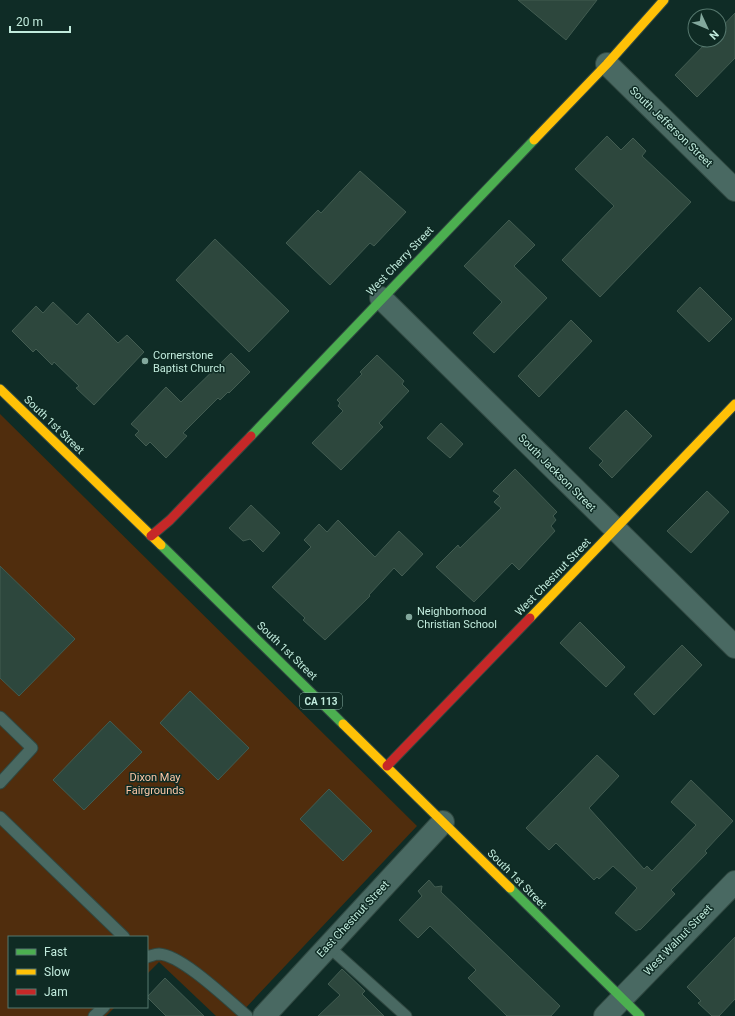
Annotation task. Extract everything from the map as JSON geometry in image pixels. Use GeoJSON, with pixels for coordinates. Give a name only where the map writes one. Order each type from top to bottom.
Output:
{"type":"FeatureCollection","features":[{"type":"Feature","properties":{"kind":"street","name":"West Cherry Street"},"geometry":{"type":"LineString","coordinates":[[151,536],[170,520],[380,298],[606,64],[664,0]]}},
{"type":"Feature","properties":{"kind":"street","name":"South Jefferson Street"},"geometry":{"type":"LineString","coordinates":[[606,64],[735,190]]}},
{"type":"Feature","properties":{"kind":"street","name":"South Jackson Street"},"geometry":{"type":"LineString","coordinates":[[380,298],[735,647]]}},
{"type":"Feature","properties":{"kind":"street","name":"South 1st Street"},"geometry":{"type":"LineString","coordinates":[[0,389],[387,766],[640,1016]]}},
{"type":"Feature","properties":{"kind":"street","name":"West Chestnut Street"},"geometry":{"type":"LineString","coordinates":[[387,766],[735,404]]}},
{"type":"Feature","properties":{"kind":"street","name":"East Chestnut Street"},"geometry":{"type":"LineString","coordinates":[[264,1016],[443,822]]}},
{"type":"Feature","properties":{"kind":"street","name":"West Walnut Street"},"geometry":{"type":"LineString","coordinates":[[605,1016],[735,882]]}},
{"type":"Feature","properties":{"kind":"lane"},"geometry":{"type":"LineString","coordinates":[[0,717],[32,748],[0,783]]}},
{"type":"Feature","properties":{"kind":"lane"},"geometry":{"type":"LineString","coordinates":[[0,817],[123,936]]}},
{"type":"Feature","properties":{"kind":"lane"},"geometry":{"type":"LineString","coordinates":[[328,946],[406,1016]]}},
{"type":"Feature","properties":{"kind":"lane"},"geometry":{"type":"LineString","coordinates":[[148,956],[159,954],[173,958],[187,967],[247,1016]]}},
{"type":"Feature","properties":{"kind":"lane"},"geometry":{"type":"LineString","coordinates":[[94,1016],[103,1008]]}},
{"type":"Feature","properties":{"kind":"green space","name":"Dixon May Fairgrounds"},"geometry":{"type":"Polygon","coordinates":[[[0,414],[417,826],[238,1016],[216,1016],[159,962],[148,973],[148,936],[8,936],[8,1008],[114,1008],[106,1016],[0,1016],[0,414]]]}},
{"type":"Feature","properties":{"kind":"building"},"geometry":{"type":"Polygon","coordinates":[[[518,0],[597,0],[566,40],[518,0]]]}},
{"type":"Feature","properties":{"kind":"building"},"geometry":{"type":"Polygon","coordinates":[[[735,13],[735,58],[697,97],[675,75],[701,48],[727,48],[727,22],[735,13]]]}},
{"type":"Feature","properties":{"kind":"building"},"geometry":{"type":"Polygon","coordinates":[[[607,136],[621,150],[633,138],[646,151],[642,156],[691,202],[600,297],[562,260],[614,206],[575,169],[607,136]]]}},
{"type":"Feature","properties":{"kind":"building"},"geometry":{"type":"Polygon","coordinates":[[[360,171],[406,212],[374,246],[370,243],[330,285],[286,243],[318,210],[321,213],[360,171]]]}},
{"type":"Feature","properties":{"kind":"building"},"geometry":{"type":"Polygon","coordinates":[[[509,220],[535,245],[514,266],[547,298],[494,353],[473,333],[502,302],[464,266],[509,220]]]}},
{"type":"Feature","properties":{"kind":"building"},"geometry":{"type":"Polygon","coordinates":[[[215,239],[289,311],[249,352],[176,280],[215,239]]]}},
{"type":"Feature","properties":{"kind":"building"},"geometry":{"type":"Polygon","coordinates":[[[700,287],[732,319],[709,342],[677,311],[700,287]]]}},
{"type":"Feature","properties":{"kind":"building"},"geometry":{"type":"Polygon","coordinates":[[[53,302],[77,325],[88,313],[118,343],[127,335],[144,352],[94,405],[76,388],[79,386],[54,362],[52,365],[36,349],[33,352],[12,331],[36,306],[43,313],[53,302]]]}},
{"type":"Feature","properties":{"kind":"building"},"geometry":{"type":"Polygon","coordinates":[[[571,320],[592,341],[539,397],[518,376],[571,320]]]}},
{"type":"Feature","properties":{"kind":"building"},"geometry":{"type":"Polygon","coordinates":[[[231,353],[250,372],[229,393],[228,392],[220,400],[218,398],[183,433],[187,436],[166,458],[150,442],[146,446],[135,435],[139,431],[131,424],[166,387],[181,402],[231,353]]]}},
{"type":"Feature","properties":{"kind":"building"},"geometry":{"type":"Polygon","coordinates":[[[377,355],[404,381],[402,384],[409,391],[379,423],[383,427],[341,470],[312,443],[343,411],[338,406],[340,403],[337,400],[362,374],[360,372],[377,355]]]}},
{"type":"Feature","properties":{"kind":"building"},"geometry":{"type":"Polygon","coordinates":[[[626,410],[652,436],[612,478],[599,465],[603,461],[589,448],[626,410]]]}},
{"type":"Feature","properties":{"kind":"building"},"geometry":{"type":"Polygon","coordinates":[[[441,423],[463,444],[450,458],[427,438],[441,423]]]}},
{"type":"Feature","properties":{"kind":"building"},"geometry":{"type":"Polygon","coordinates":[[[515,469],[557,512],[553,516],[556,520],[551,526],[555,531],[519,570],[512,563],[474,602],[436,567],[458,545],[460,548],[501,508],[494,502],[500,496],[493,491],[515,469]]]}},
{"type":"Feature","properties":{"kind":"building"},"geometry":{"type":"Polygon","coordinates":[[[707,491],[729,512],[691,553],[667,531],[707,491]]]}},
{"type":"Feature","properties":{"kind":"building"},"geometry":{"type":"Polygon","coordinates":[[[251,505],[280,533],[263,552],[250,539],[243,541],[229,528],[251,505]]]}},
{"type":"Feature","properties":{"kind":"building"},"geometry":{"type":"Polygon","coordinates":[[[338,520],[375,557],[399,531],[423,554],[402,576],[394,568],[369,595],[370,596],[325,640],[303,620],[305,618],[272,587],[311,547],[304,540],[319,524],[327,532],[338,520]]]}},
{"type":"Feature","properties":{"kind":"building"},"geometry":{"type":"Polygon","coordinates":[[[0,566],[75,639],[19,696],[0,678],[0,566]]]}},
{"type":"Feature","properties":{"kind":"building"},"geometry":{"type":"Polygon","coordinates":[[[580,622],[625,667],[606,687],[560,643],[580,622]]]}},
{"type":"Feature","properties":{"kind":"building"},"geometry":{"type":"Polygon","coordinates":[[[682,645],[702,665],[654,715],[634,694],[682,645]]]}},
{"type":"Feature","properties":{"kind":"building"},"geometry":{"type":"Polygon","coordinates":[[[190,691],[249,748],[218,780],[160,723],[190,691]]]}},
{"type":"Feature","properties":{"kind":"building"},"geometry":{"type":"Polygon","coordinates":[[[110,721],[142,752],[84,810],[53,780],[110,721]]]}},
{"type":"Feature","properties":{"kind":"building"},"geometry":{"type":"Polygon","coordinates":[[[597,755],[619,776],[589,808],[644,869],[647,866],[652,871],[696,825],[671,802],[691,780],[733,821],[705,851],[707,853],[671,890],[675,894],[640,930],[639,929],[636,931],[615,913],[637,888],[613,866],[599,879],[597,877],[594,880],[556,843],[549,850],[526,828],[597,755]]]}},
{"type":"Feature","properties":{"kind":"building"},"geometry":{"type":"Polygon","coordinates":[[[329,789],[372,831],[343,861],[300,819],[329,789]]]}},
{"type":"Feature","properties":{"kind":"building"},"geometry":{"type":"Polygon","coordinates":[[[429,880],[435,887],[442,886],[441,892],[560,1006],[551,1016],[507,1016],[468,978],[476,970],[430,926],[418,938],[399,920],[422,896],[418,891],[429,880]]]}},
{"type":"Feature","properties":{"kind":"building"},"geometry":{"type":"Polygon","coordinates":[[[735,937],[735,999],[719,1016],[712,1016],[698,1003],[701,1001],[687,987],[735,937]]]}},
{"type":"Feature","properties":{"kind":"building"},"geometry":{"type":"Polygon","coordinates":[[[342,969],[365,991],[362,994],[384,1016],[318,1016],[340,995],[328,984],[342,969]]]}},
{"type":"Feature","properties":{"kind":"building"},"geometry":{"type":"Polygon","coordinates":[[[165,978],[204,1016],[166,1016],[148,998],[148,996],[165,978]]]}},
{"type":"Feature","properties":{"kind":"traffic: fast"},"geometry":{"type":"LineString","coordinates":[[251,436],[534,140]]}},
{"type":"Feature","properties":{"kind":"traffic: fast"},"geometry":{"type":"LineString","coordinates":[[161,545],[343,724]]}},
{"type":"Feature","properties":{"kind":"traffic: fast"},"geometry":{"type":"LineString","coordinates":[[510,888],[640,1016]]}},
{"type":"Feature","properties":{"kind":"traffic: slow"},"geometry":{"type":"LineString","coordinates":[[534,140],[607,64],[664,0]]}},
{"type":"Feature","properties":{"kind":"traffic: slow"},"geometry":{"type":"LineString","coordinates":[[0,389],[161,545]]}},
{"type":"Feature","properties":{"kind":"traffic: slow"},"geometry":{"type":"LineString","coordinates":[[530,618],[735,404]]}},
{"type":"Feature","properties":{"kind":"traffic: slow"},"geometry":{"type":"LineString","coordinates":[[343,724],[510,888]]}},
{"type":"Feature","properties":{"kind":"traffic: jam"},"geometry":{"type":"LineString","coordinates":[[151,536],[170,520],[251,436]]}},
{"type":"Feature","properties":{"kind":"traffic: jam"},"geometry":{"type":"LineString","coordinates":[[387,766],[530,618]]}},
{"type":"Feature","properties":{"kind":"place","name":"Cornerstone Baptist Church"},"geometry":{"type":"Point","coordinates":[145,361]}},
{"type":"Feature","properties":{"kind":"place","name":"Neighborhood Christian School"},"geometry":{"type":"Point","coordinates":[409,617]}}]}
